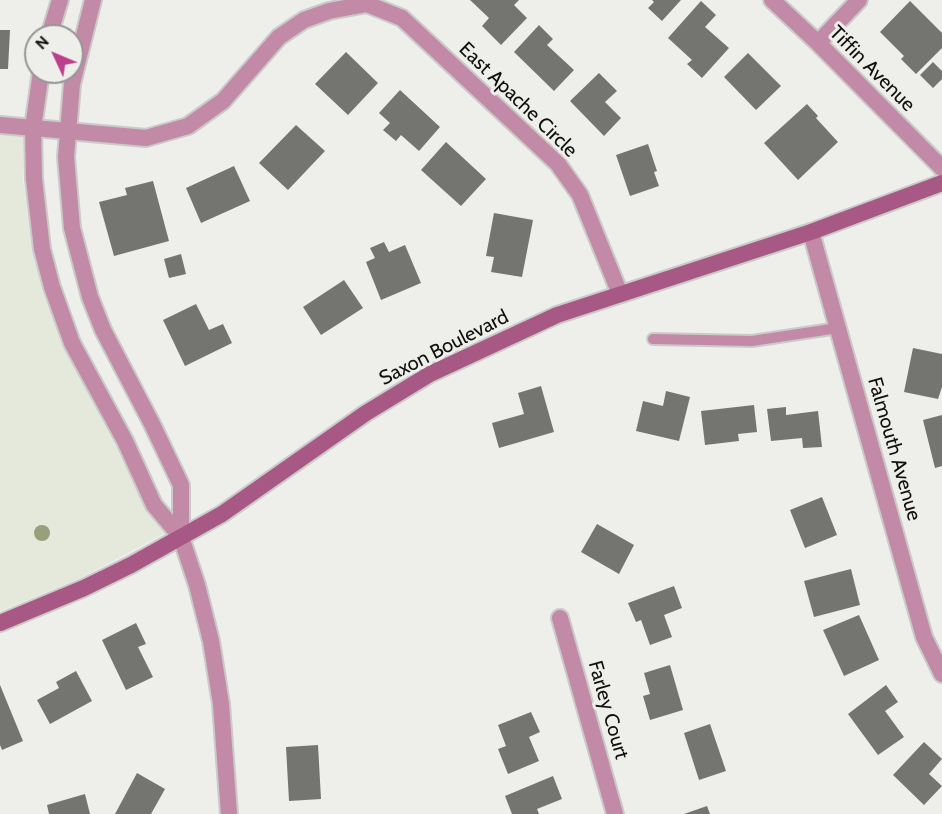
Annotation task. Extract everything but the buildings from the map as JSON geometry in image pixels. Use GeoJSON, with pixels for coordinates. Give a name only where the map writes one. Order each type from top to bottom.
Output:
{"type":"FeatureCollection","features":[{"type":"Feature","properties":{"kind":"main road","name":"Saxon Boulevard"},"geometry":{"type":"LineString","coordinates":[[0,623],[84,588],[131,565],[222,514],[366,414],[430,374],[557,315],[811,232],[942,183]]}},
{"type":"Feature","properties":{"kind":"street"},"geometry":{"type":"LineString","coordinates":[[53,24],[60,0]]}},
{"type":"Feature","properties":{"kind":"street"},"geometry":{"type":"LineString","coordinates":[[93,0],[72,84],[66,158],[72,228],[79,262],[103,330],[181,485],[181,537],[197,585],[211,641],[221,704],[230,814]]}},
{"type":"Feature","properties":{"kind":"street","name":"Tiffin Avenue"},"geometry":{"type":"LineString","coordinates":[[772,0],[942,168]]}},
{"type":"Feature","properties":{"kind":"street"},"geometry":{"type":"LineString","coordinates":[[818,43],[858,0]]}},
{"type":"Feature","properties":{"kind":"street","name":"East Apache Circle"},"geometry":{"type":"LineString","coordinates":[[0,125],[146,138],[188,126],[224,101],[279,38],[304,20],[366,2],[402,18],[558,164],[580,195],[620,294]]}},
{"type":"Feature","properties":{"kind":"street"},"geometry":{"type":"LineString","coordinates":[[39,84],[33,128],[34,179],[42,249],[52,287],[72,343],[124,441],[154,505],[181,537]]}},
{"type":"Feature","properties":{"kind":"street","name":"Falmouth Avenue"},"geometry":{"type":"LineString","coordinates":[[811,232],[924,637],[942,674]]}},
{"type":"Feature","properties":{"kind":"street","name":"Farley Court"},"geometry":{"type":"LineString","coordinates":[[560,618],[615,814]]}},
{"type":"Feature","properties":{"kind":"lane"},"geometry":{"type":"LineString","coordinates":[[653,339],[752,341],[838,328]]}},
{"type":"Feature","properties":{"kind":"shaded area"},"geometry":{"type":"Polygon","coordinates":[[[0,135],[23,137],[23,179],[32,249],[42,289],[63,345],[145,508],[165,533],[79,579],[0,611],[0,135]]]}}]}
